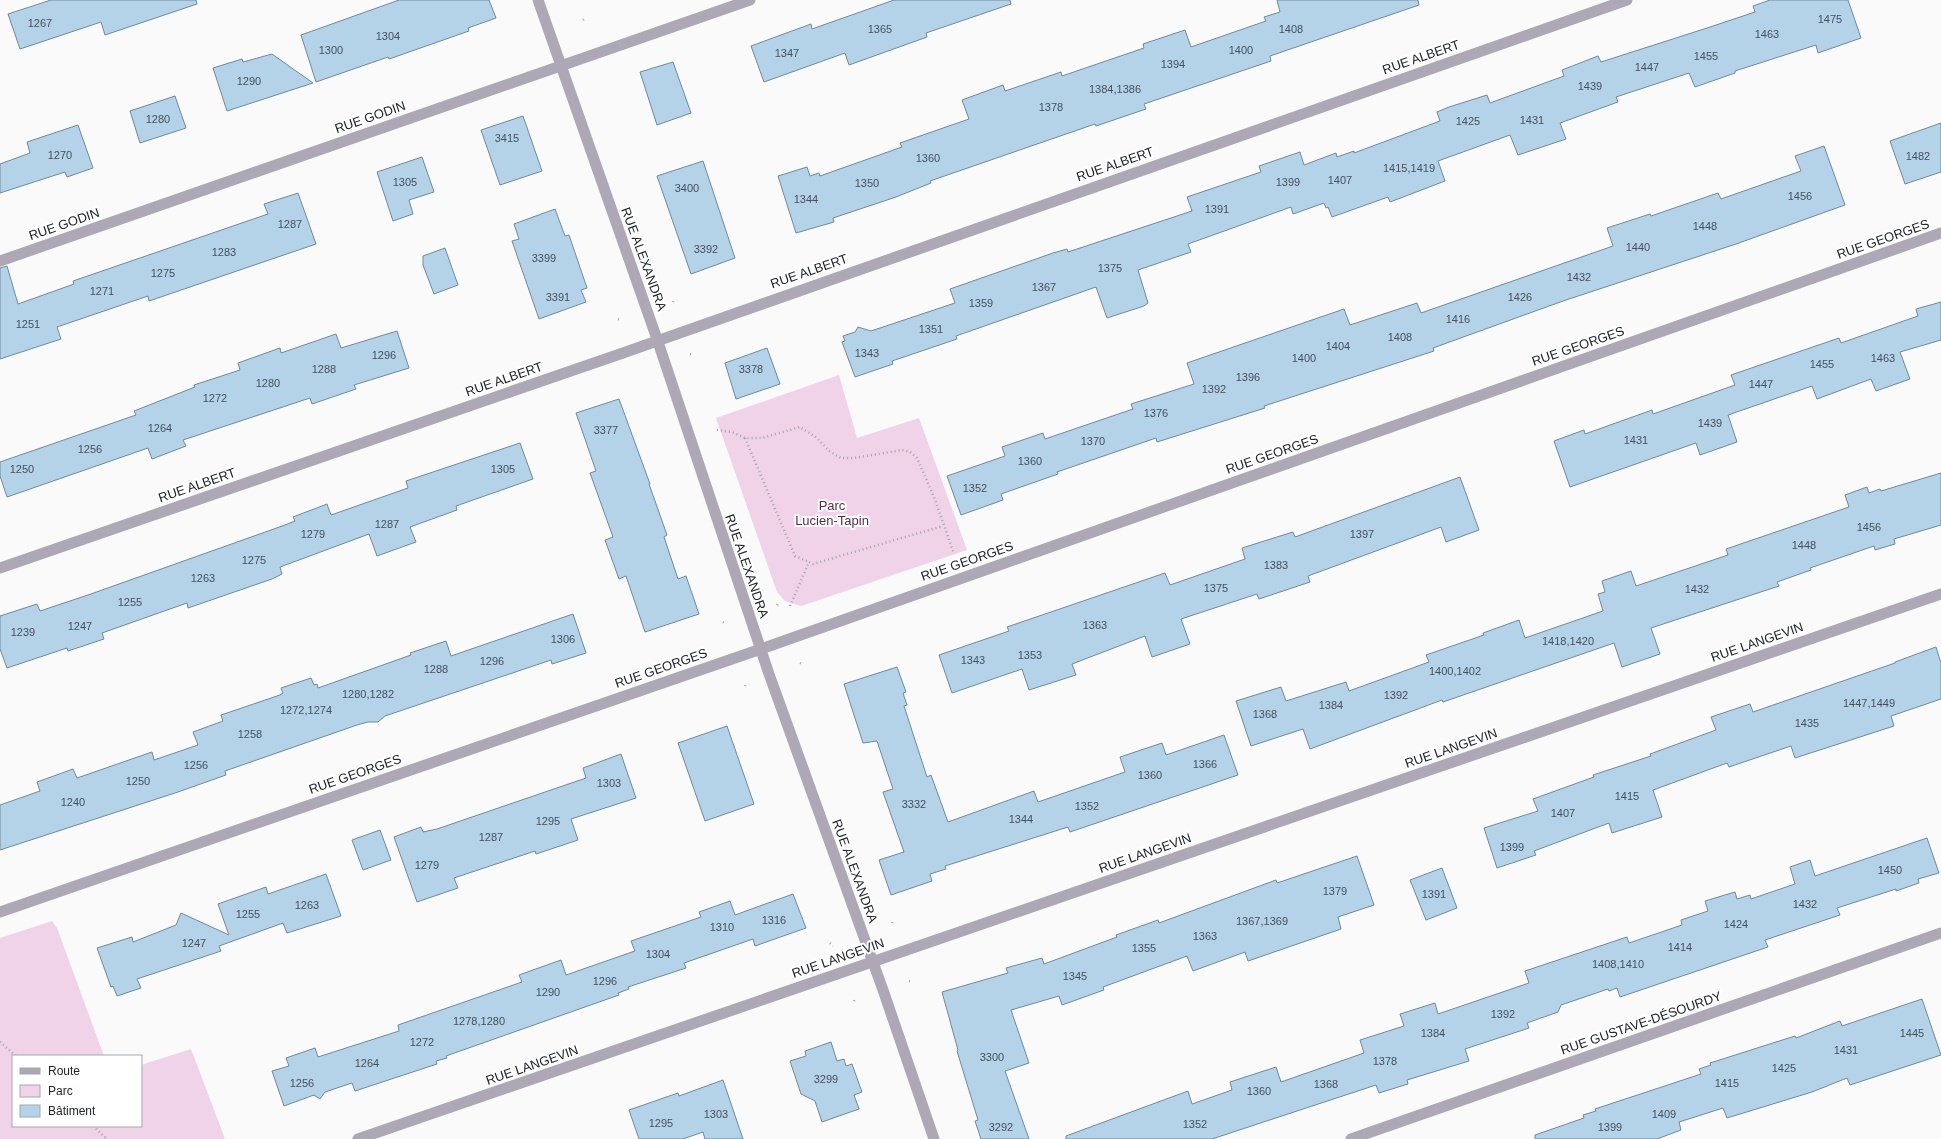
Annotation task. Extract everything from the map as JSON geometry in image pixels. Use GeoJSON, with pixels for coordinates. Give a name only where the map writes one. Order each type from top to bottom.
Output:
{"type":"FeatureCollection","features":[{"type":"Feature","properties":{"kind":"street","name":"RUE ALEXANDRA"},"geometry":{"type":"LineString","coordinates":[[538,0],[657,339],[760,649],[873,962],[934,1139]]}},
{"type":"Feature","properties":{"kind":"street","name":"RUE GODIN"},"geometry":{"type":"LineString","coordinates":[[0,261],[750,0]]}},
{"type":"Feature","properties":{"kind":"street","name":"RUE ALBERT"},"geometry":{"type":"LineString","coordinates":[[0,568],[626,352],[657,339],[1627,0]]}},
{"type":"Feature","properties":{"kind":"street","name":"RUE GEORGES"},"geometry":{"type":"LineString","coordinates":[[0,912],[760,649],[1941,233]]}},
{"type":"Feature","properties":{"kind":"street","name":"RUE LANGEVIN"},"geometry":{"type":"LineString","coordinates":[[358,1139],[1941,594]]}},
{"type":"Feature","properties":{"kind":"street","name":"RUE GUSTAVE-DÉSOURDY"},"geometry":{"type":"LineString","coordinates":[[1351,1139],[1941,933]]}},
{"type":"Feature","properties":{"kind":"path"},"geometry":{"type":"LineString","coordinates":[[717,430],[732,432],[745,438],[762,438],[800,427],[817,438],[829,451],[841,458],[854,458],[902,450],[910,452],[917,458],[954,554]]}},
{"type":"Feature","properties":{"kind":"path"},"geometry":{"type":"LineString","coordinates":[[745,438],[795,556],[808,562],[813,564],[943,526]]}},
{"type":"Feature","properties":{"kind":"path"},"geometry":{"type":"LineString","coordinates":[[790,606],[808,562]]}},
{"type":"Feature","properties":{"kind":"path"},"geometry":{"type":"LineString","coordinates":[[830,943],[833,946]]}},
{"type":"Feature","properties":{"kind":"path"},"geometry":{"type":"LineString","coordinates":[[0,1042],[15,1055]]}},
{"type":"Feature","properties":{"kind":"path"},"geometry":{"type":"LineString","coordinates":[[94,1127],[107,1139]]}},
{"type":"Feature","properties":{"kind":"green space","name":"Parc Lucien-Tapin"},"geometry":{"type":"Polygon","coordinates":[[[839,375],[857,438],[919,418],[967,550],[801,606],[785,601],[777,592],[716,418],[839,375]]]}},
{"type":"Feature","properties":{"kind":"green space"},"geometry":{"type":"Polygon","coordinates":[[[52,921],[57,928],[104,1055],[12,1055],[12,1127],[142,1127],[142,1065],[191,1049],[225,1139],[0,1139],[0,938],[52,921]]]}},
{"type":"Feature","properties":{"kind":"building"},"geometry":{"type":"Polygon","coordinates":[[[51,0],[196,0],[197,4],[105,35],[101,22],[20,49],[8,14],[51,0]]]}},
{"type":"Feature","properties":{"kind":"building"},"geometry":{"type":"Polygon","coordinates":[[[399,0],[489,0],[496,18],[468,28],[469,31],[389,59],[388,57],[316,82],[301,35],[399,0]]]}},
{"type":"Feature","properties":{"kind":"building"},"geometry":{"type":"Polygon","coordinates":[[[894,0],[1010,0],[1011,4],[926,33],[927,37],[849,65],[845,53],[764,82],[751,46],[811,24],[812,29],[894,0]]]}},
{"type":"Feature","properties":{"kind":"building"},"geometry":{"type":"Polygon","coordinates":[[[1277,0],[1418,0],[1419,5],[1270,56],[1271,61],[1144,104],[1146,109],[1096,126],[1095,124],[930,181],[931,183],[896,197],[833,218],[834,222],[796,233],[778,176],[807,167],[810,176],[819,173],[820,176],[902,147],[900,143],[969,119],[962,100],[1003,85],[1005,91],[1061,72],[1062,76],[1144,48],[1143,44],[1185,30],[1191,47],[1266,21],[1264,17],[1280,12],[1277,0]]]}},
{"type":"Feature","properties":{"kind":"building"},"geometry":{"type":"Polygon","coordinates":[[[1770,0],[1848,0],[1861,38],[1818,53],[1816,45],[1735,71],[1735,73],[1695,87],[1689,73],[1616,97],[1618,102],[1560,123],[1566,139],[1518,155],[1510,135],[1438,161],[1445,181],[1390,202],[1388,197],[1332,217],[1328,207],[1326,208],[1324,203],[1293,214],[1291,207],[1188,244],[1191,252],[1138,270],[1148,303],[1144,306],[1107,318],[1096,287],[956,336],[957,339],[892,361],[893,364],[855,377],[842,342],[845,341],[843,336],[855,332],[858,327],[871,331],[955,303],[950,289],[1053,253],[1067,249],[1068,252],[1192,211],[1187,197],[1261,172],[1259,166],[1300,152],[1304,165],[1336,153],[1337,157],[1354,151],[1354,153],[1440,121],[1437,112],[1449,107],[1487,95],[1490,103],[1564,76],[1562,70],[1598,56],[1601,62],[1707,28],[1755,12],[1753,6],[1770,0]]]}},
{"type":"Feature","properties":{"kind":"building"},"geometry":{"type":"Polygon","coordinates":[[[272,54],[313,83],[227,111],[213,68],[242,59],[243,62],[272,54]]]}},
{"type":"Feature","properties":{"kind":"building"},"geometry":{"type":"Polygon","coordinates":[[[673,62],[691,113],[657,125],[640,72],[673,62]]]}},
{"type":"Feature","properties":{"kind":"building"},"geometry":{"type":"Polygon","coordinates":[[[175,96],[186,128],[140,143],[130,111],[175,96]]]}},
{"type":"Feature","properties":{"kind":"building"},"geometry":{"type":"Polygon","coordinates":[[[523,116],[542,171],[500,185],[481,130],[523,116]]]}},
{"type":"Feature","properties":{"kind":"building"},"geometry":{"type":"Polygon","coordinates":[[[1941,123],[1941,172],[1905,184],[1890,141],[1941,123]]]}},
{"type":"Feature","properties":{"kind":"building"},"geometry":{"type":"Polygon","coordinates":[[[78,125],[93,168],[67,177],[65,172],[0,193],[0,164],[30,153],[27,142],[78,125]]]}},
{"type":"Feature","properties":{"kind":"building"},"geometry":{"type":"Polygon","coordinates":[[[1824,146],[1845,205],[1736,244],[1563,301],[1433,348],[1434,351],[1264,406],[1265,408],[1157,442],[1156,438],[1057,472],[1058,474],[1001,494],[1003,500],[961,515],[947,476],[1005,456],[1002,447],[1043,433],[1045,439],[1133,409],[1131,404],[1194,384],[1187,363],[1344,309],[1350,325],[1417,303],[1421,313],[1613,246],[1607,228],[1650,214],[1651,216],[1718,193],[1721,199],[1801,171],[1795,156],[1824,146]]]}},
{"type":"Feature","properties":{"kind":"building"},"geometry":{"type":"Polygon","coordinates":[[[422,157],[434,192],[409,200],[413,214],[393,221],[377,172],[422,157]]]}},
{"type":"Feature","properties":{"kind":"building"},"geometry":{"type":"Polygon","coordinates":[[[703,161],[735,258],[691,274],[657,176],[703,161]]]}},
{"type":"Feature","properties":{"kind":"building"},"geometry":{"type":"Polygon","coordinates":[[[298,193],[316,244],[149,301],[148,296],[57,327],[61,339],[0,359],[0,268],[7,266],[18,304],[74,284],[73,281],[268,214],[264,204],[298,193]]]}},
{"type":"Feature","properties":{"kind":"building"},"geometry":{"type":"Polygon","coordinates":[[[555,209],[565,236],[569,235],[587,288],[581,290],[586,302],[539,319],[512,241],[519,239],[514,224],[555,209]]]}},
{"type":"Feature","properties":{"kind":"building"},"geometry":{"type":"Polygon","coordinates":[[[445,248],[458,285],[434,294],[423,265],[423,256],[445,248]]]}},
{"type":"Feature","properties":{"kind":"building"},"geometry":{"type":"Polygon","coordinates":[[[1941,302],[1941,340],[1900,352],[1910,379],[1876,391],[1871,379],[1817,399],[1812,386],[1728,415],[1737,442],[1700,455],[1696,443],[1570,487],[1554,441],[1584,430],[1585,434],[1652,410],[1653,414],[1735,385],[1731,375],[1839,338],[1841,343],[1918,316],[1916,309],[1941,302]]]}},
{"type":"Feature","properties":{"kind":"building"},"geometry":{"type":"Polygon","coordinates":[[[397,331],[409,368],[354,385],[356,389],[312,404],[310,398],[183,440],[186,446],[152,459],[148,448],[7,497],[0,476],[0,462],[136,415],[134,411],[195,387],[194,385],[240,370],[238,363],[280,348],[281,353],[336,334],[341,348],[397,331]]]}},
{"type":"Feature","properties":{"kind":"building"},"geometry":{"type":"Polygon","coordinates":[[[767,348],[780,384],[736,399],[725,363],[767,348]]]}},
{"type":"Feature","properties":{"kind":"building"},"geometry":{"type":"Polygon","coordinates":[[[619,399],[667,535],[664,537],[678,579],[686,576],[699,614],[645,632],[626,576],[619,579],[605,540],[613,537],[590,473],[596,471],[576,413],[619,399]]]}},
{"type":"Feature","properties":{"kind":"building"},"geometry":{"type":"Polygon","coordinates":[[[520,443],[533,479],[456,506],[457,510],[410,527],[416,542],[377,556],[369,534],[280,567],[282,574],[272,579],[188,608],[187,603],[102,633],[104,639],[68,651],[67,648],[7,668],[0,649],[0,616],[37,604],[40,611],[88,595],[285,525],[295,521],[293,517],[327,504],[331,515],[408,488],[406,481],[520,443]]]}},
{"type":"Feature","properties":{"kind":"building"},"geometry":{"type":"Polygon","coordinates":[[[1941,473],[1941,525],[1894,539],[1895,544],[1875,550],[1874,546],[1810,568],[1811,570],[1777,582],[1779,586],[1651,628],[1660,654],[1622,667],[1614,643],[1443,702],[1442,700],[1310,749],[1303,729],[1251,746],[1236,701],[1281,687],[1286,701],[1346,682],[1349,691],[1429,662],[1426,655],[1484,635],[1483,633],[1519,620],[1525,638],[1603,611],[1598,594],[1605,592],[1602,581],[1631,571],[1636,586],[1728,555],[1726,549],[1849,507],[1845,495],[1867,487],[1869,493],[1880,489],[1881,491],[1941,473]]]}},
{"type":"Feature","properties":{"kind":"building"},"geometry":{"type":"Polygon","coordinates":[[[1460,477],[1479,530],[1446,542],[1441,527],[1308,576],[1310,582],[1259,599],[1257,594],[1181,619],[1190,644],[1152,657],[1145,636],[1072,664],[1076,675],[1029,690],[1022,669],[952,693],[939,655],[1009,631],[1007,627],[1165,573],[1170,585],[1245,559],[1242,548],[1293,532],[1295,537],[1460,477]]]}},
{"type":"Feature","properties":{"kind":"building"},"geometry":{"type":"Polygon","coordinates":[[[573,614],[586,653],[552,664],[551,660],[385,716],[378,722],[368,722],[357,725],[225,771],[226,775],[178,792],[0,850],[0,805],[40,791],[37,782],[73,769],[77,778],[152,752],[154,760],[198,745],[193,732],[223,721],[221,715],[280,695],[283,693],[281,688],[311,678],[314,685],[317,684],[318,688],[446,641],[451,656],[573,614]]]}},
{"type":"Feature","properties":{"kind":"building"},"geometry":{"type":"Polygon","coordinates":[[[1936,647],[1941,663],[1941,699],[1891,716],[1894,726],[1795,758],[1791,746],[1729,767],[1727,763],[1653,790],[1662,817],[1612,833],[1609,823],[1534,851],[1536,855],[1497,868],[1484,828],[1538,811],[1533,799],[1594,777],[1593,775],[1651,756],[1650,754],[1716,730],[1711,717],[1750,704],[1753,712],[1895,663],[1936,647]]]}},
{"type":"Feature","properties":{"kind":"building"},"geometry":{"type":"Polygon","coordinates":[[[897,667],[906,692],[903,693],[907,705],[904,706],[927,777],[931,775],[948,822],[1034,791],[1038,802],[1125,772],[1120,757],[1162,743],[1166,755],[1224,735],[1238,775],[1070,832],[1068,827],[945,866],[946,869],[930,874],[932,881],[891,895],[879,860],[904,852],[883,792],[893,789],[877,741],[863,743],[844,684],[897,667]]]}},
{"type":"Feature","properties":{"kind":"building"},"geometry":{"type":"Polygon","coordinates":[[[727,726],[754,804],[705,821],[678,743],[727,726]]]}},
{"type":"Feature","properties":{"kind":"building"},"geometry":{"type":"Polygon","coordinates":[[[621,754],[636,798],[571,819],[578,840],[536,854],[535,851],[454,878],[458,888],[417,902],[394,837],[421,827],[423,832],[437,829],[586,778],[583,768],[621,754]]]}},
{"type":"Feature","properties":{"kind":"building"},"geometry":{"type":"Polygon","coordinates":[[[380,830],[391,860],[363,870],[352,840],[380,830]]]}},
{"type":"Feature","properties":{"kind":"building"},"geometry":{"type":"Polygon","coordinates":[[[1927,838],[1939,873],[1918,879],[1919,883],[1837,908],[1840,915],[1765,940],[1768,947],[1620,997],[1617,988],[1609,991],[1608,989],[1561,1005],[1558,1012],[1527,1023],[1529,1028],[1465,1049],[1469,1061],[1407,1080],[1408,1084],[1379,1093],[1376,1085],[1212,1139],[1066,1139],[1066,1136],[1188,1091],[1192,1104],[1232,1090],[1230,1082],[1276,1067],[1281,1082],[1364,1053],[1360,1040],[1404,1026],[1400,1014],[1435,1003],[1438,1014],[1529,983],[1525,971],[1627,937],[1629,943],[1682,925],[1681,920],[1708,911],[1705,901],[1735,892],[1737,899],[1750,895],[1751,899],[1795,884],[1790,867],[1810,860],[1815,876],[1927,838]]]}},
{"type":"Feature","properties":{"kind":"building"},"geometry":{"type":"Polygon","coordinates":[[[1357,856],[1374,905],[1338,917],[1341,929],[1248,961],[1245,952],[1193,971],[1187,956],[1103,987],[1104,990],[1062,1005],[1059,996],[1011,1010],[1029,1063],[1005,1071],[1029,1139],[981,1139],[975,1121],[978,1120],[957,1051],[958,1050],[942,992],[1008,973],[1006,968],[1042,958],[1044,964],[1158,920],[1159,923],[1276,880],[1277,883],[1357,856]]]}},
{"type":"Feature","properties":{"kind":"building"},"geometry":{"type":"Polygon","coordinates":[[[1442,868],[1457,908],[1426,920],[1410,880],[1442,868]]]}},
{"type":"Feature","properties":{"kind":"building"},"geometry":{"type":"Polygon","coordinates":[[[326,874],[341,916],[287,933],[283,923],[219,946],[221,951],[137,979],[141,988],[117,996],[113,986],[111,987],[97,948],[132,937],[133,942],[176,925],[181,913],[229,935],[218,904],[266,887],[268,894],[326,874]]]}},
{"type":"Feature","properties":{"kind":"building"},"geometry":{"type":"Polygon","coordinates":[[[793,894],[806,928],[755,946],[753,939],[684,963],[686,968],[628,987],[629,989],[618,993],[619,995],[446,1056],[447,1058],[436,1061],[437,1064],[355,1091],[352,1083],[325,1092],[320,1099],[314,1095],[284,1106],[272,1071],[289,1066],[286,1058],[315,1048],[318,1057],[399,1031],[398,1025],[522,982],[519,975],[561,960],[566,975],[635,951],[631,941],[701,917],[699,912],[730,901],[735,915],[793,894]]]}},
{"type":"Feature","properties":{"kind":"building"},"geometry":{"type":"Polygon","coordinates":[[[1922,999],[1941,1055],[1850,1085],[1847,1078],[1812,1092],[1727,1118],[1723,1108],[1679,1122],[1681,1130],[1657,1139],[1535,1139],[1535,1135],[1584,1118],[1583,1115],[1596,1111],[1595,1109],[1701,1074],[1699,1069],[1711,1065],[1710,1063],[1795,1036],[1796,1038],[1840,1021],[1842,1026],[1922,999]]]}},
{"type":"Feature","properties":{"kind":"building"},"geometry":{"type":"Polygon","coordinates":[[[831,1042],[837,1061],[844,1059],[846,1066],[852,1064],[862,1092],[854,1095],[859,1109],[822,1122],[815,1101],[801,1094],[790,1061],[806,1056],[805,1051],[831,1042]]]}},
{"type":"Feature","properties":{"kind":"building"},"geometry":{"type":"Polygon","coordinates":[[[723,1080],[743,1139],[705,1139],[703,1132],[683,1139],[639,1139],[629,1110],[678,1093],[679,1096],[723,1080]]]}}]}
